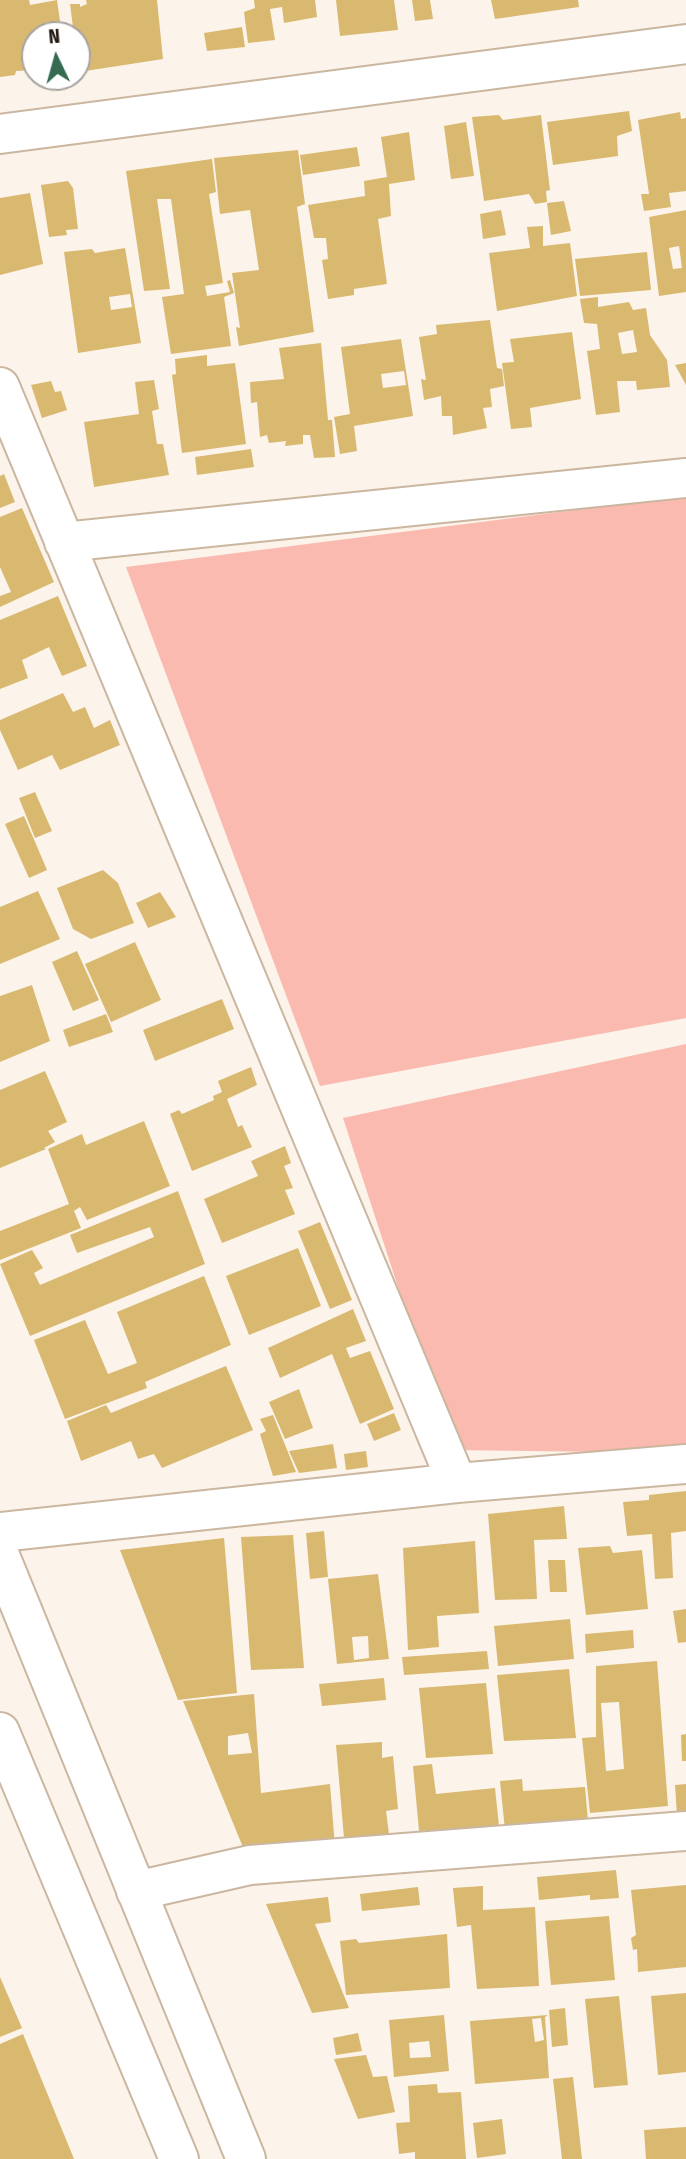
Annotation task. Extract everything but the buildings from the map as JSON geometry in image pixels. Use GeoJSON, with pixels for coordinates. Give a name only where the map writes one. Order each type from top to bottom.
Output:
{"type":"FeatureCollection","features":[{"type":"Feature","properties":{"kind":"main road"},"geometry":{"type":"LineString","coordinates":[[0,134],[686,44]]}},
{"type":"Feature","properties":{"kind":"main road"},"geometry":{"type":"LineString","coordinates":[[0,387],[457,1483]]}},
{"type":"Feature","properties":{"kind":"main road"},"geometry":{"type":"LineString","coordinates":[[64,542],[686,478]]}},
{"type":"Feature","properties":{"kind":"main road"},"geometry":{"type":"LineString","coordinates":[[0,1532],[457,1483],[686,1464]]}},
{"type":"Feature","properties":{"kind":"main road"},"geometry":{"type":"LineString","coordinates":[[0,1556],[246,2159]]}},
{"type":"Feature","properties":{"kind":"main road"},"geometry":{"type":"LineString","coordinates":[[0,1732],[179,2159]]}},
{"type":"Feature","properties":{"kind":"main road"},"geometry":{"type":"LineString","coordinates":[[136,1891],[250,1865],[686,1830]]}},
{"type":"Feature","properties":{"kind":"shaded area"},"geometry":{"type":"Polygon","coordinates":[[[686,496],[686,1018],[320,1086],[126,567],[686,496]]]}},
{"type":"Feature","properties":{"kind":"shaded area"},"geometry":{"type":"Polygon","coordinates":[[[686,1044],[686,1453],[451,1450],[343,1118],[686,1044]]]}}]}
